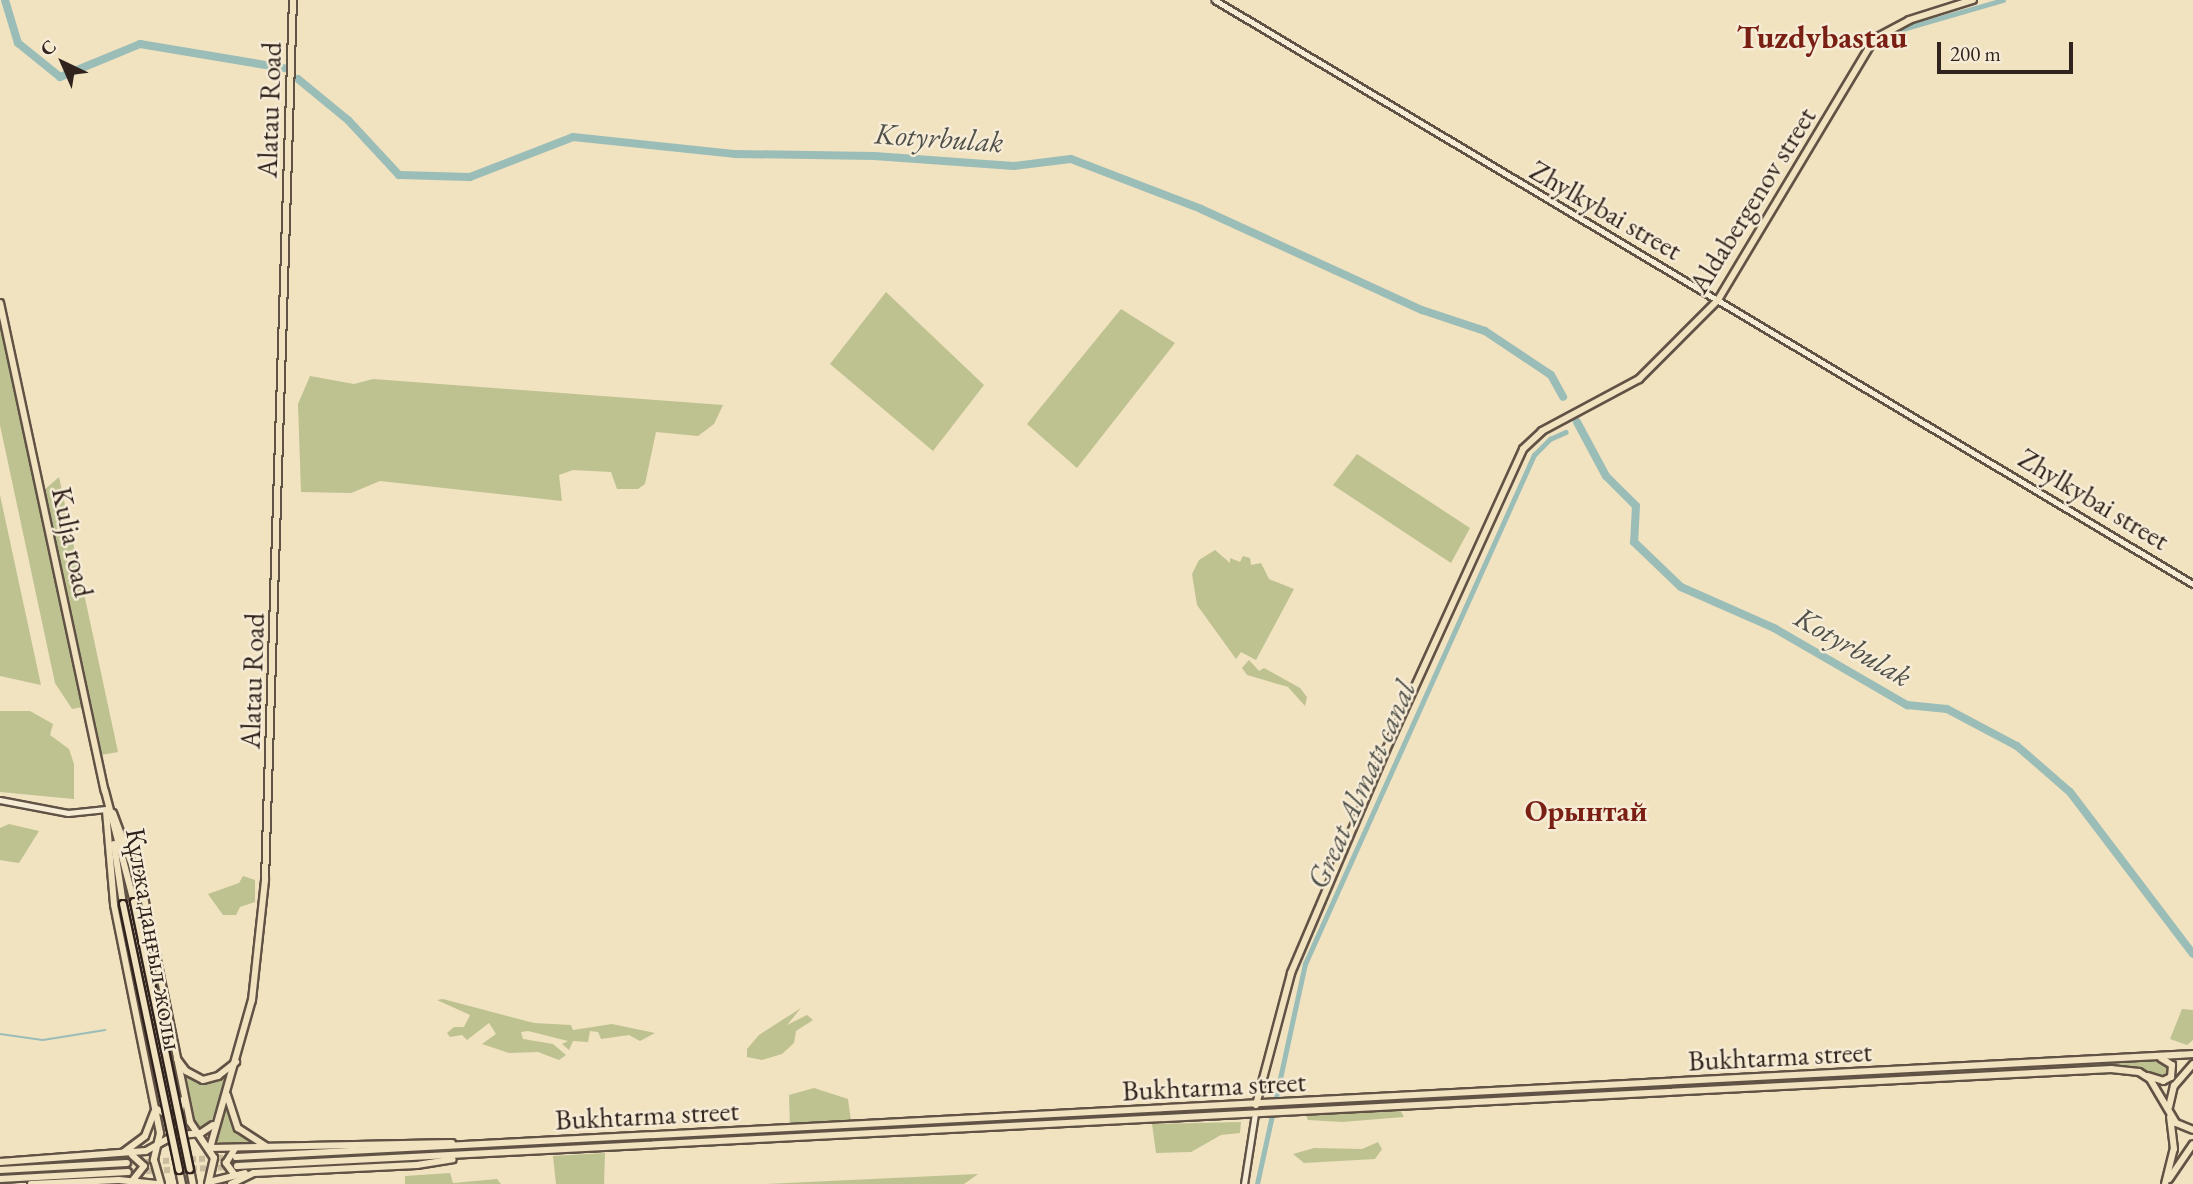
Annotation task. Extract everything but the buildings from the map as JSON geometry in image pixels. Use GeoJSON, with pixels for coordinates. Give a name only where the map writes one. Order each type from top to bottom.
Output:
{"type":"FeatureCollection","features":[{"type":"Feature","properties":{"kind":"main road","name":"Alatau Road"},"geometry":{"type":"LineString","coordinates":[[208,1184],[215,1166],[210,1148],[215,1124],[239,1057],[259,953],[267,840],[293,0]]}},
{"type":"Feature","properties":{"kind":"main road","name":"Aldabergenov street"},"geometry":{"type":"LineString","coordinates":[[1256,1104],[1292,973],[1386,750],[1523,449],[1542,430],[1639,379],[1718,300],[1874,39],[1909,20],[1973,0]]}},
{"type":"Feature","properties":{"kind":"main road","name":"Kulja road"},"geometry":{"type":"LineString","coordinates":[[0,303],[105,791]]}},
{"type":"Feature","properties":{"kind":"main road"},"geometry":{"type":"LineString","coordinates":[[105,791],[111,891],[154,1102],[159,1146],[155,1160],[159,1184],[121,1180]]}},
{"type":"Feature","properties":{"kind":"main road"},"geometry":{"type":"LineString","coordinates":[[105,791],[111,818]]}},
{"type":"Feature","properties":{"kind":"main road"},"geometry":{"type":"LineString","coordinates":[[105,791],[144,897],[181,1086],[197,1133],[210,1148],[236,1153],[275,1148],[423,1141],[481,1144]]}},
{"type":"Feature","properties":{"kind":"main road","name":"Құлжа даңғыл жолы"},"geometry":{"type":"LineString","coordinates":[[111,818],[134,902],[193,1184]]}},
{"type":"Feature","properties":{"kind":"main road","name":"Құлжа даңғыл жолы"},"geometry":{"type":"LineString","coordinates":[[111,818],[123,904],[182,1184]]}},
{"type":"Feature","properties":{"kind":"main road"},"geometry":{"type":"LineString","coordinates":[[173,1053],[186,1071],[204,1080],[218,1076],[239,1057]]}},
{"type":"Feature","properties":{"kind":"main road","name":"Bukhtarma street"},"geometry":{"type":"LineString","coordinates":[[236,1153],[481,1144],[1286,1104],[2193,1054]]}},
{"type":"Feature","properties":{"kind":"main road","name":"Bukhtarma street"},"geometry":{"type":"LineString","coordinates":[[236,1170],[1025,1125],[2111,1069],[2139,1072],[2162,1081],[2171,1077],[2172,1065],[2158,1057]]}},
{"type":"Feature","properties":{"kind":"main road"},"geometry":{"type":"LineString","coordinates":[[2166,1184],[2174,1149],[2169,1112],[2174,1086],[2193,1064]]}},
{"type":"Feature","properties":{"kind":"main road"},"geometry":{"type":"LineString","coordinates":[[2139,1072],[2159,1091],[2179,1126],[2193,1130]]}},
{"type":"Feature","properties":{"kind":"main road"},"geometry":{"type":"LineString","coordinates":[[1703,1081],[1703,1089]]}},
{"type":"Feature","properties":{"kind":"main road"},"geometry":{"type":"LineString","coordinates":[[1632,1085],[1632,1094]]}},
{"type":"Feature","properties":{"kind":"main road"},"geometry":{"type":"LineString","coordinates":[[154,1102],[164,1117],[176,1116],[181,1108],[181,1086]]}},
{"type":"Feature","properties":{"kind":"main road"},"geometry":{"type":"LineString","coordinates":[[228,1092],[228,1109],[238,1128],[252,1141],[275,1148]]}},
{"type":"Feature","properties":{"kind":"main road"},"geometry":{"type":"LineString","coordinates":[[119,1155],[145,1136],[154,1102]]}},
{"type":"Feature","properties":{"kind":"main road"},"geometry":{"type":"LineString","coordinates":[[1256,1104],[1258,1114]]}},
{"type":"Feature","properties":{"kind":"main road"},"geometry":{"type":"LineString","coordinates":[[1146,1110],[1146,1119]]}},
{"type":"Feature","properties":{"kind":"main road"},"geometry":{"type":"LineString","coordinates":[[1025,1117],[1025,1125]]}},
{"type":"Feature","properties":{"kind":"main road"},"geometry":{"type":"LineString","coordinates":[[119,1155],[159,1146],[173,1136],[197,1133],[215,1124]]}},
{"type":"Feature","properties":{"kind":"main road"},"geometry":{"type":"LineString","coordinates":[[187,1134],[204,1141]]}},
{"type":"Feature","properties":{"kind":"main road"},"geometry":{"type":"LineString","coordinates":[[643,1136],[643,1146]]}},
{"type":"Feature","properties":{"kind":"main road"},"geometry":{"type":"LineString","coordinates":[[2166,1184],[2193,1144]]}},
{"type":"Feature","properties":{"kind":"main road"},"geometry":{"type":"LineString","coordinates":[[236,1153],[226,1163],[236,1170],[254,1173],[417,1165],[477,1155]]}},
{"type":"Feature","properties":{"kind":"main road"},"geometry":{"type":"LineString","coordinates":[[0,1162],[119,1155],[137,1156],[145,1166],[138,1178],[31,1184]]}},
{"type":"Feature","properties":{"kind":"main road"},"geometry":{"type":"LineString","coordinates":[[0,1170],[127,1163]]}},
{"type":"Feature","properties":{"kind":"main road"},"geometry":{"type":"LineString","coordinates":[[208,1184],[236,1170]]}},
{"type":"Feature","properties":{"kind":"main road"},"geometry":{"type":"LineString","coordinates":[[0,1179],[128,1172]]}},
{"type":"Feature","properties":{"kind":"main road"},"geometry":{"type":"LineString","coordinates":[[231,1184],[254,1173]]}},
{"type":"Feature","properties":{"kind":"main road"},"geometry":{"type":"LineString","coordinates":[[121,1180],[132,1184]]}},
{"type":"Feature","properties":{"kind":"street","name":"Zhylkybai street"},"geometry":{"type":"LineString","coordinates":[[1215,0],[2193,584]]}},
{"type":"Feature","properties":{"kind":"street"},"geometry":{"type":"LineString","coordinates":[[0,800],[68,813],[106,809]]}},
{"type":"Feature","properties":{"kind":"street"},"geometry":{"type":"LineString","coordinates":[[1244,1184],[1258,1114]]}},
{"type":"Feature","properties":{"kind":"green space"},"geometry":{"type":"Polygon","coordinates":[[[886,292],[984,385],[933,451],[830,364],[886,292]]]}},
{"type":"Feature","properties":{"kind":"green space"},"geometry":{"type":"Polygon","coordinates":[[[1121,309],[1175,343],[1077,468],[1027,424],[1121,309]]]}},
{"type":"Feature","properties":{"kind":"green space"},"geometry":{"type":"Polygon","coordinates":[[[0,326],[83,707],[72,709],[55,683],[0,425],[0,326]]]}},
{"type":"Feature","properties":{"kind":"green space"},"geometry":{"type":"Polygon","coordinates":[[[310,376],[354,384],[373,379],[723,405],[714,424],[698,436],[656,432],[645,484],[638,489],[617,489],[611,472],[573,470],[559,475],[562,501],[380,481],[351,493],[301,492],[298,404],[310,376]]]}},
{"type":"Feature","properties":{"kind":"green space"},"geometry":{"type":"Polygon","coordinates":[[[1357,454],[1470,528],[1451,563],[1333,485],[1357,454]]]}},
{"type":"Feature","properties":{"kind":"green space"},"geometry":{"type":"Polygon","coordinates":[[[59,477],[118,752],[101,755],[43,491],[59,477]]]}},
{"type":"Feature","properties":{"kind":"green space"},"geometry":{"type":"Polygon","coordinates":[[[0,495],[41,685],[0,676],[0,495]]]}},
{"type":"Feature","properties":{"kind":"green space"},"geometry":{"type":"Polygon","coordinates":[[[1215,550],[1230,563],[1230,558],[1240,562],[1243,556],[1250,558],[1251,565],[1261,563],[1269,579],[1294,589],[1256,660],[1241,652],[1236,659],[1197,605],[1192,574],[1199,560],[1215,550]]]}},
{"type":"Feature","properties":{"kind":"green space"},"geometry":{"type":"Polygon","coordinates":[[[1249,660],[1259,671],[1264,668],[1300,688],[1307,697],[1305,706],[1288,687],[1247,675],[1242,668],[1249,660]]]}},
{"type":"Feature","properties":{"kind":"green space"},"geometry":{"type":"Polygon","coordinates":[[[0,711],[30,711],[53,724],[50,735],[69,749],[74,764],[74,799],[0,792],[0,711]]]}},
{"type":"Feature","properties":{"kind":"green space"},"geometry":{"type":"Polygon","coordinates":[[[9,824],[39,831],[19,863],[0,860],[0,828],[9,824]]]}},
{"type":"Feature","properties":{"kind":"green space"},"geometry":{"type":"Polygon","coordinates":[[[243,876],[255,880],[255,902],[240,907],[236,915],[223,915],[208,894],[239,883],[243,876]]]}},
{"type":"Feature","properties":{"kind":"green space"},"geometry":{"type":"Polygon","coordinates":[[[443,999],[534,1023],[571,1025],[573,1030],[612,1024],[655,1033],[640,1041],[629,1035],[601,1039],[598,1032],[590,1031],[588,1042],[573,1041],[569,1050],[562,1044],[568,1041],[528,1031],[521,1032],[523,1039],[553,1044],[566,1055],[559,1060],[538,1052],[509,1053],[482,1044],[496,1034],[489,1023],[467,1040],[462,1035],[450,1037],[447,1033],[454,1027],[464,1027],[470,1015],[437,1000],[443,999]]]}},
{"type":"Feature","properties":{"kind":"green space"},"geometry":{"type":"Polygon","coordinates":[[[801,1008],[787,1025],[807,1015],[813,1020],[796,1031],[794,1043],[782,1054],[762,1060],[747,1057],[747,1049],[759,1035],[801,1008]]]}},
{"type":"Feature","properties":{"kind":"green space"},"geometry":{"type":"Polygon","coordinates":[[[2182,1009],[2193,1010],[2193,1040],[2187,1045],[2170,1039],[2182,1009]]]}},
{"type":"Feature","properties":{"kind":"green space"},"geometry":{"type":"Polygon","coordinates":[[[2174,1062],[2176,1067],[2161,1083],[2120,1066],[1787,1082],[2174,1062]]]}},
{"type":"Feature","properties":{"kind":"green space"},"geometry":{"type":"Polygon","coordinates":[[[183,1072],[204,1082],[229,1072],[211,1122],[203,1129],[194,1124],[183,1072]]]}},
{"type":"Feature","properties":{"kind":"green space"},"geometry":{"type":"Polygon","coordinates":[[[814,1088],[848,1099],[851,1121],[790,1126],[789,1095],[814,1088]]]}},
{"type":"Feature","properties":{"kind":"green space"},"geometry":{"type":"Polygon","coordinates":[[[1628,1091],[1309,1106],[1422,1100],[1628,1091]]]}},
{"type":"Feature","properties":{"kind":"green space"},"geometry":{"type":"Polygon","coordinates":[[[225,1102],[236,1130],[260,1147],[218,1143],[215,1137],[225,1102]]]}},
{"type":"Feature","properties":{"kind":"green space"},"geometry":{"type":"Polygon","coordinates":[[[1399,1108],[1404,1117],[1342,1122],[1308,1120],[1306,1116],[1399,1108]]]}},
{"type":"Feature","properties":{"kind":"green space"},"geometry":{"type":"Polygon","coordinates":[[[1021,1122],[647,1142],[646,1141],[649,1139],[1021,1122]]]}},
{"type":"Feature","properties":{"kind":"green space"},"geometry":{"type":"Polygon","coordinates":[[[1241,1122],[1240,1133],[1221,1135],[1191,1152],[1156,1153],[1152,1124],[1241,1122]]]}},
{"type":"Feature","properties":{"kind":"green space"},"geometry":{"type":"Polygon","coordinates":[[[1378,1142],[1382,1149],[1375,1159],[1304,1163],[1293,1154],[1314,1148],[1362,1149],[1378,1142]]]}},
{"type":"Feature","properties":{"kind":"green space"},"geometry":{"type":"Polygon","coordinates":[[[605,1153],[604,1184],[556,1184],[553,1156],[605,1153]]]}},
{"type":"Feature","properties":{"kind":"green space"},"geometry":{"type":"Polygon","coordinates":[[[450,1173],[453,1183],[497,1179],[501,1184],[405,1184],[405,1176],[450,1173]]]}},
{"type":"Feature","properties":{"kind":"green space"},"geometry":{"type":"Polygon","coordinates":[[[978,1174],[964,1184],[766,1184],[978,1174]]]}},
{"type":"Feature","properties":{"kind":"waterway","name":"Kotyrbulak"},"geometry":{"type":"LineString","coordinates":[[5,0],[18,43],[60,77],[140,44],[284,68]]}},
{"type":"Feature","properties":{"kind":"waterway","name":"Great Almatı canal"},"geometry":{"type":"LineString","coordinates":[[1899,30],[2003,0]]}},
{"type":"Feature","properties":{"kind":"waterway","name":"Kotyrbulak"},"geometry":{"type":"LineString","coordinates":[[298,79],[348,120],[399,175],[470,177],[573,137],[736,154],[874,156],[1014,166],[1071,159],[1201,209],[1422,310],[1485,331],[1551,375],[1563,397]]}},
{"type":"Feature","properties":{"kind":"waterway","name":"Kotyrbulak"},"geometry":{"type":"LineString","coordinates":[[1577,422],[1606,476],[1636,506],[1634,542],[1681,587],[1774,628],[1907,705],[1947,709],[2017,746],[2070,792],[2193,954]]}},
{"type":"Feature","properties":{"kind":"waterway","name":"Great Almatı canal"},"geometry":{"type":"LineString","coordinates":[[1257,1184],[1305,964],[1534,455],[1550,439],[1566,432]]}},
{"type":"Feature","properties":{"kind":"waterway"},"geometry":{"type":"LineString","coordinates":[[0,1034],[43,1040],[105,1030]]}},
{"type":"Feature","properties":{"kind":"tunnel"},"geometry":{"type":"LineString","coordinates":[[127,1163],[234,1157]]}},
{"type":"Feature","properties":{"kind":"tunnel"},"geometry":{"type":"LineString","coordinates":[[128,1172],[231,1167]]}},
{"type":"Feature","properties":{"kind":"district","name":"Tuzdybastau"},"geometry":{"type":"Point","coordinates":[1822,37]}},
{"type":"Feature","properties":{"kind":"district","name":"Орынтай"},"geometry":{"type":"Point","coordinates":[1586,811]}}]}
